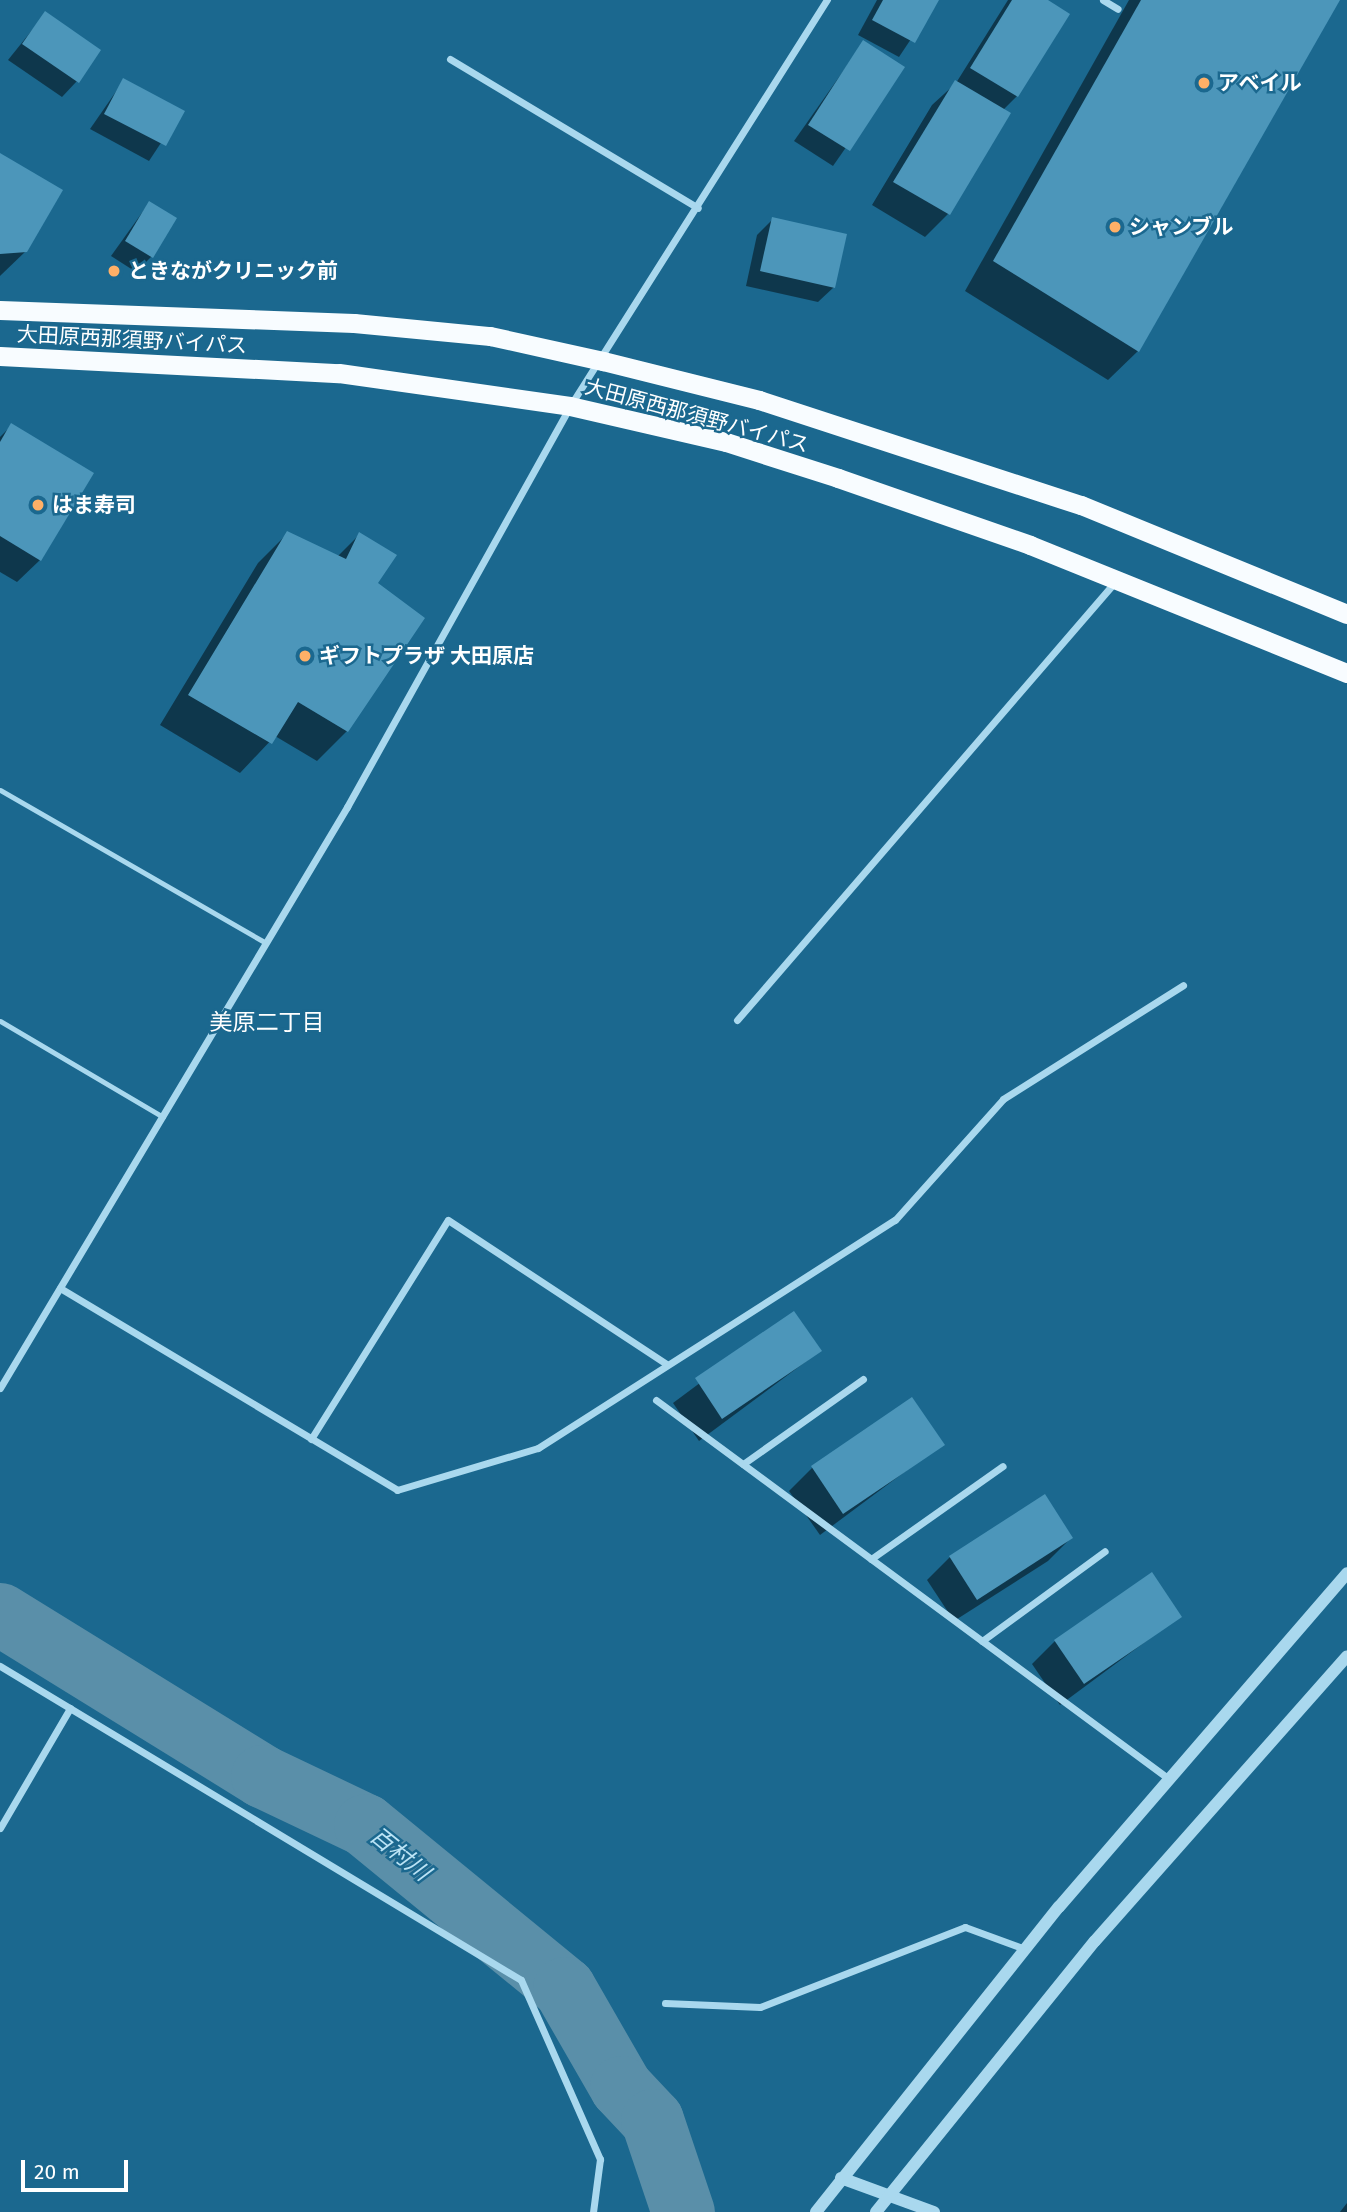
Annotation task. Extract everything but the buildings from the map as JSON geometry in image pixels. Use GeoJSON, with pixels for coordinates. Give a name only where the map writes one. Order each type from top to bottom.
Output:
{"type":"FeatureCollection","features":[{"type":"Feature","properties":{"kind":"highway","name":"大田原西那須野バイパス"},"geometry":{"type":"LineString","coordinates":[[0,310],[354,323],[490,337],[603,361],[759,400],[1081,505],[1347,614]]}},
{"type":"Feature","properties":{"kind":"highway","name":"大田原西那須野バイパス"},"geometry":{"type":"LineString","coordinates":[[0,356],[339,373],[570,406],[763,454],[1117,579],[1347,673]]}},
{"type":"Feature","properties":{"kind":"street"},"geometry":{"type":"LineString","coordinates":[[0,1388],[266,943],[570,406],[603,361],[827,0]]}},
{"type":"Feature","properties":{"kind":"street"},"geometry":{"type":"LineString","coordinates":[[1103,0],[1118,9]]}},
{"type":"Feature","properties":{"kind":"street"},"geometry":{"type":"LineString","coordinates":[[450,58],[698,208]]}},
{"type":"Feature","properties":{"kind":"street"},"geometry":{"type":"LineString","coordinates":[[737,1020],[1117,579]]}},
{"type":"Feature","properties":{"kind":"street"},"geometry":{"type":"LineString","coordinates":[[60,1288],[397,1490],[538,1448],[895,1220],[1003,1099],[1183,985]]}},
{"type":"Feature","properties":{"kind":"street"},"geometry":{"type":"LineString","coordinates":[[312,1439],[448,1220],[666,1364]]}},
{"type":"Feature","properties":{"kind":"street"},"geometry":{"type":"LineString","coordinates":[[743,1464],[863,1379]]}},
{"type":"Feature","properties":{"kind":"street"},"geometry":{"type":"LineString","coordinates":[[656,1400],[1169,1779]]}},
{"type":"Feature","properties":{"kind":"street"},"geometry":{"type":"LineString","coordinates":[[871,1559],[1003,1466]]}},
{"type":"Feature","properties":{"kind":"street"},"geometry":{"type":"LineString","coordinates":[[982,1641],[1105,1551]]}},
{"type":"Feature","properties":{"kind":"street"},"geometry":{"type":"LineString","coordinates":[[816,2212],[1025,1949],[1347,1573]]}},
{"type":"Feature","properties":{"kind":"street"},"geometry":{"type":"LineString","coordinates":[[876,2212],[1095,1941],[1347,1656]]}},
{"type":"Feature","properties":{"kind":"street"},"geometry":{"type":"LineString","coordinates":[[0,1666],[521,1980],[600,2159],[593,2212]]}},
{"type":"Feature","properties":{"kind":"street"},"geometry":{"type":"LineString","coordinates":[[0,1828],[70,1708]]}},
{"type":"Feature","properties":{"kind":"street"},"geometry":{"type":"LineString","coordinates":[[665,2003],[760,2007],[965,1927],[1025,1949]]}},
{"type":"Feature","properties":{"kind":"street"},"geometry":{"type":"LineString","coordinates":[[841,2178],[934,2212]]}},
{"type":"Feature","properties":{"kind":"lane"},"geometry":{"type":"LineString","coordinates":[[0,790],[266,943]]}},
{"type":"Feature","properties":{"kind":"lane"},"geometry":{"type":"LineString","coordinates":[[0,1021],[163,1117]]}},
{"type":"Feature","properties":{"kind":"waterway","name":"百村川"},"geometry":{"type":"LineString","coordinates":[[0,1614],[262,1776],[365,1825],[564,1988],[621,2087],[652,2120],[683,2212]]}},
{"type":"Feature","properties":{"kind":"place","name":"アベイル"},"geometry":{"type":"Point","coordinates":[1204,83]}},
{"type":"Feature","properties":{"kind":"place","name":"シャンブル"},"geometry":{"type":"Point","coordinates":[1115,227]}},
{"type":"Feature","properties":{"kind":"place","name":"ときながクリニック前"},"geometry":{"type":"Point","coordinates":[114,271]}},
{"type":"Feature","properties":{"kind":"place","name":"はま寿司"},"geometry":{"type":"Point","coordinates":[38,505]}},
{"type":"Feature","properties":{"kind":"place","name":"ギフトプラザ 大田原店"},"geometry":{"type":"Point","coordinates":[305,656]}},
{"type":"Feature","properties":{"kind":"district","name":"美原二丁目"},"geometry":{"type":"Point","coordinates":[267,1022]}}]}
